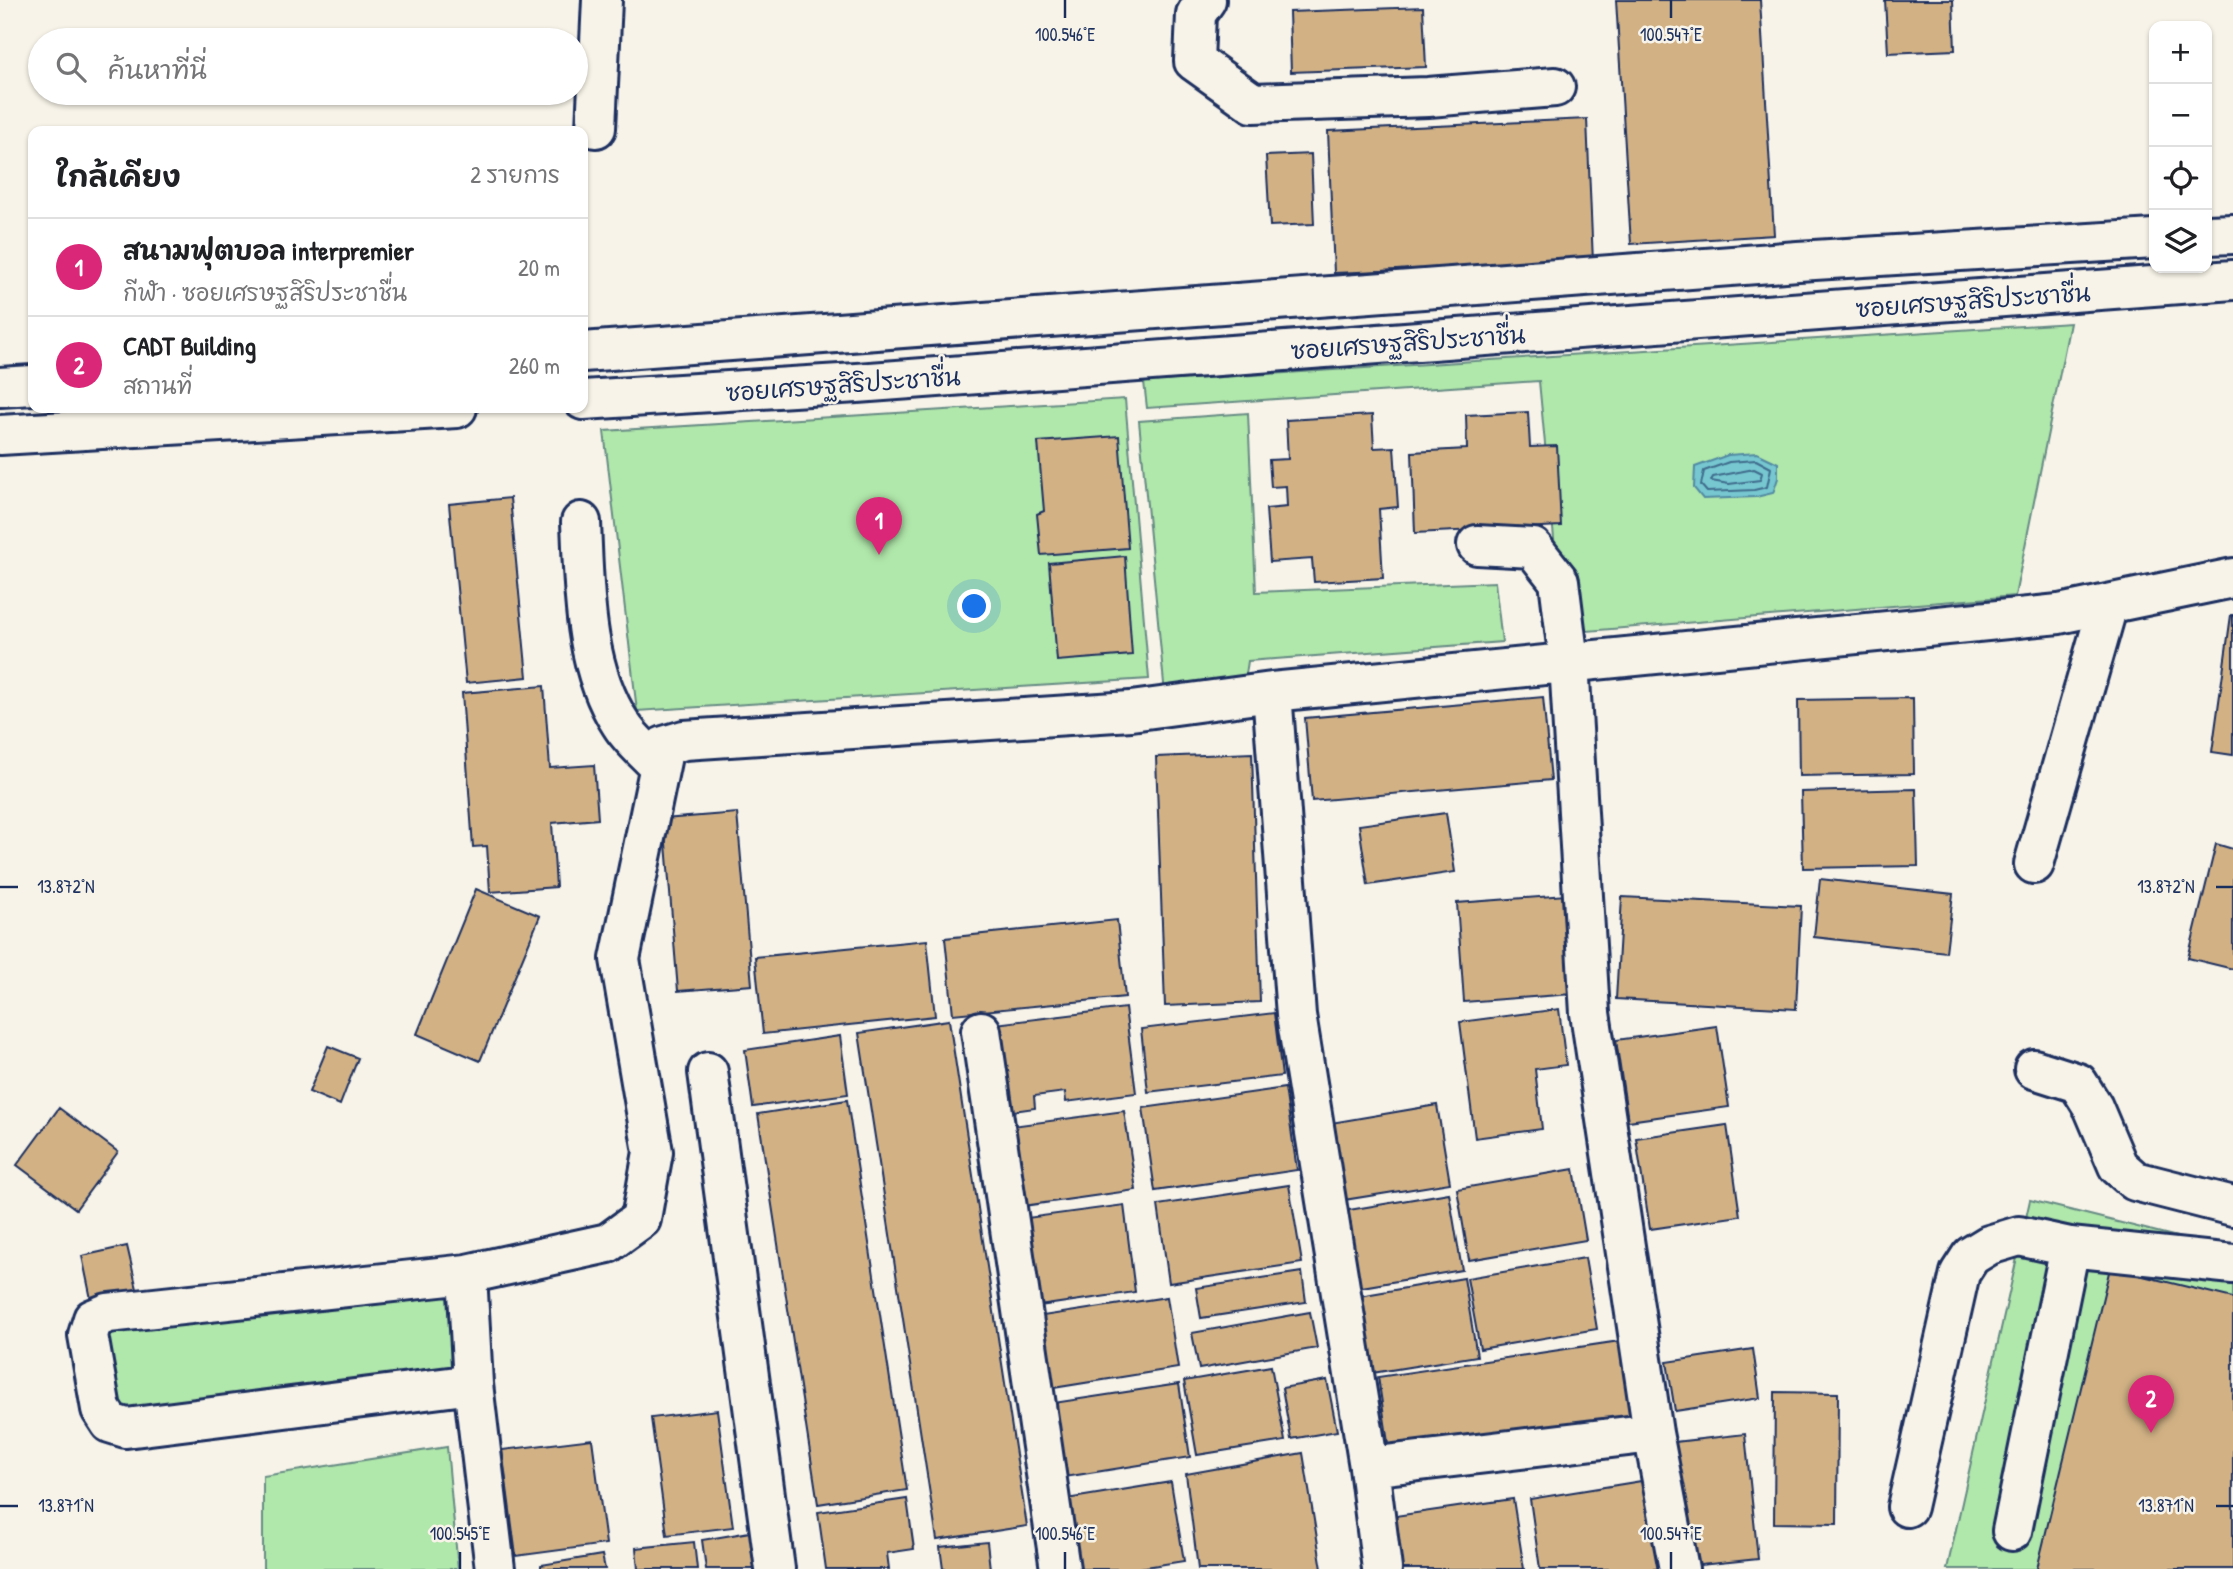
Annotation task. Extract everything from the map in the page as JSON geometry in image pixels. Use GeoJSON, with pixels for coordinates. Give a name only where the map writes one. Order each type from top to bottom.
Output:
{"type":"FeatureCollection","features":[{"type":"Feature","properties":{"kind":"street"},"geometry":{"type":"LineString","coordinates":[[596,128],[602,0]]}},
{"type":"Feature","properties":{"kind":"street"},"geometry":{"type":"LineString","coordinates":[[1206,0],[1196,14],[1194,61],[1252,103],[1428,97],[1555,87]]}},
{"type":"Feature","properties":{"kind":"street"},"geometry":{"type":"LineString","coordinates":[[2212,235],[2233,234]]}},
{"type":"Feature","properties":{"kind":"street","name":"ซอยเศรษฐสิริประชาชื่น"},"geometry":{"type":"LineString","coordinates":[[588,352],[1798,261],[2149,239]]}},
{"type":"Feature","properties":{"kind":"street","name":"ซอยเศรษฐสิริประชาชื่น"},"geometry":{"type":"LineString","coordinates":[[588,400],[857,383],[2233,280]]}},
{"type":"Feature","properties":{"kind":"street"},"geometry":{"type":"LineString","coordinates":[[0,387],[28,385]]}},
{"type":"Feature","properties":{"kind":"street"},"geometry":{"type":"LineString","coordinates":[[0,435],[372,413]]}},
{"type":"Feature","properties":{"kind":"street"},"geometry":{"type":"LineString","coordinates":[[581,522],[584,601],[595,660],[612,709],[621,725],[657,764]]}},
{"type":"Feature","properties":{"kind":"street"},"geometry":{"type":"LineString","coordinates":[[1476,545],[1533,548],[1559,580],[1569,662],[1590,1013],[1653,1433],[1679,1569]]}},
{"type":"Feature","properties":{"kind":"street"},"geometry":{"type":"LineString","coordinates":[[473,1384],[126,1427],[110,1423],[100,1409],[88,1335],[93,1319],[108,1313],[467,1275],[608,1243],[640,1219],[653,1152],[620,959],[657,764],[664,746],[684,740],[1132,711],[1272,692],[2059,614],[2233,578]]}},
{"type":"Feature","properties":{"kind":"street"},"geometry":{"type":"LineString","coordinates":[[2034,864],[2108,605]]}},
{"type":"Feature","properties":{"kind":"street"},"geometry":{"type":"LineString","coordinates":[[1272,692],[1296,1015],[1369,1466],[1382,1569]]}},
{"type":"Feature","properties":{"kind":"street"},"geometry":{"type":"LineString","coordinates":[[981,1031],[1060,1569]]}},
{"type":"Feature","properties":{"kind":"street"},"geometry":{"type":"LineString","coordinates":[[2034,1069],[2078,1083],[2093,1107],[2118,1166],[2135,1181],[2233,1206]]}},
{"type":"Feature","properties":{"kind":"street"},"geometry":{"type":"LineString","coordinates":[[708,1072],[775,1569]]}},
{"type":"Feature","properties":{"kind":"street"},"geometry":{"type":"LineString","coordinates":[[1907,1507],[1960,1273],[1970,1256],[2004,1238],[2019,1236],[2070,1247],[2233,1264]]}},
{"type":"Feature","properties":{"kind":"street"},"geometry":{"type":"LineString","coordinates":[[2012,1531],[2070,1247]]}},
{"type":"Feature","properties":{"kind":"street"},"geometry":{"type":"LineString","coordinates":[[467,1275],[473,1384],[495,1569]]}},
{"type":"Feature","properties":{"kind":"street"},"geometry":{"type":"LineString","coordinates":[[1369,1466],[1653,1433]]}},
{"type":"Feature","properties":{"kind":"green space"},"geometry":{"type":"Polygon","coordinates":[[[2070,323],[2015,596],[1563,633],[1539,381],[1147,408],[1144,382],[2070,323]]]}},
{"type":"Feature","properties":{"kind":"green space"},"geometry":{"type":"Polygon","coordinates":[[[1125,399],[1149,679],[637,711],[604,431],[1125,399]]]}},
{"type":"Feature","properties":{"kind":"green space"},"geometry":{"type":"Polygon","coordinates":[[[1248,413],[1256,592],[1495,582],[1502,642],[1248,661],[1243,694],[1165,694],[1139,421],[1248,413]]]}},
{"type":"Feature","properties":{"kind":"green space"},"geometry":{"type":"Polygon","coordinates":[[[2030,1200],[2233,1251],[2233,1569],[1947,1569],[2030,1200]]]}},
{"type":"Feature","properties":{"kind":"green space"},"geometry":{"type":"Polygon","coordinates":[[[463,1279],[475,1390],[105,1434],[90,1321],[463,1279]]]}},
{"type":"Feature","properties":{"kind":"green space"},"geometry":{"type":"Polygon","coordinates":[[[447,1447],[458,1569],[263,1569],[263,1476],[447,1447]]]}},
{"type":"Feature","properties":{"kind":"water"},"geometry":{"type":"Polygon","coordinates":[[[1757,453],[1778,463],[1778,478],[1773,493],[1756,497],[1703,499],[1694,488],[1695,467],[1728,455],[1757,453]]]}},
{"type":"Feature","properties":{"kind":"building"},"geometry":{"type":"Polygon","coordinates":[[[1616,0],[1760,0],[1774,235],[1631,244],[1616,0]]]}},
{"type":"Feature","properties":{"kind":"building"},"geometry":{"type":"Polygon","coordinates":[[[1885,0],[1953,0],[1955,50],[1888,53],[1885,0]]]}},
{"type":"Feature","properties":{"kind":"building"},"geometry":{"type":"Polygon","coordinates":[[[1423,7],[1426,67],[1291,72],[1289,12],[1423,7]]]}},
{"type":"Feature","properties":{"kind":"building"},"geometry":{"type":"Polygon","coordinates":[[[1587,119],[1593,262],[1334,273],[1328,131],[1587,119]]]}},
{"type":"Feature","properties":{"kind":"building"},"geometry":{"type":"Polygon","coordinates":[[[1311,154],[1314,224],[1270,226],[1266,156],[1311,154]]]}},
{"type":"Feature","properties":{"kind":"building"},"geometry":{"type":"Polygon","coordinates":[[[1528,412],[1530,447],[1557,446],[1561,526],[1415,533],[1412,452],[1467,449],[1466,415],[1528,412]]]}},
{"type":"Feature","properties":{"kind":"building"},"geometry":{"type":"Polygon","coordinates":[[[1372,415],[1374,448],[1394,447],[1398,507],[1379,509],[1383,578],[1314,582],[1312,559],[1270,562],[1266,509],[1287,507],[1286,486],[1271,487],[1269,460],[1288,459],[1286,420],[1372,415]]]}},
{"type":"Feature","properties":{"kind":"building"},"geometry":{"type":"Polygon","coordinates":[[[1119,436],[1128,548],[1041,555],[1037,514],[1044,511],[1038,442],[1119,436]]]}},
{"type":"Feature","properties":{"kind":"building"},"geometry":{"type":"Polygon","coordinates":[[[510,498],[527,677],[466,683],[449,504],[510,498]]]}},
{"type":"Feature","properties":{"kind":"building"},"geometry":{"type":"Polygon","coordinates":[[[1125,556],[1132,655],[1057,661],[1049,563],[1125,556]]]}},
{"type":"Feature","properties":{"kind":"building"},"geometry":{"type":"Polygon","coordinates":[[[2233,615],[2233,755],[2212,752],[2233,615]]]}},
{"type":"Feature","properties":{"kind":"building"},"geometry":{"type":"Polygon","coordinates":[[[544,686],[550,768],[594,765],[598,819],[552,823],[556,887],[490,892],[487,846],[473,847],[462,693],[544,686]]]}},
{"type":"Feature","properties":{"kind":"building"},"geometry":{"type":"Polygon","coordinates":[[[1543,697],[1551,780],[1312,801],[1305,718],[1543,697]]]}},
{"type":"Feature","properties":{"kind":"building"},"geometry":{"type":"Polygon","coordinates":[[[1913,698],[1914,774],[1799,776],[1798,700],[1913,698]]]}},
{"type":"Feature","properties":{"kind":"building"},"geometry":{"type":"Polygon","coordinates":[[[1252,753],[1260,1002],[1165,1006],[1156,757],[1252,753]]]}},
{"type":"Feature","properties":{"kind":"building"},"geometry":{"type":"Polygon","coordinates":[[[1916,789],[1918,866],[1803,868],[1801,792],[1916,789]]]}},
{"type":"Feature","properties":{"kind":"building"},"geometry":{"type":"Polygon","coordinates":[[[737,813],[752,985],[678,991],[664,819],[737,813]]]}},
{"type":"Feature","properties":{"kind":"building"},"geometry":{"type":"Polygon","coordinates":[[[1446,813],[1455,872],[1368,885],[1359,825],[1446,813]]]}},
{"type":"Feature","properties":{"kind":"building"},"geometry":{"type":"Polygon","coordinates":[[[2216,844],[2233,849],[2233,969],[2188,958],[2216,844]]]}},
{"type":"Feature","properties":{"kind":"building"},"geometry":{"type":"Polygon","coordinates":[[[1820,879],[1953,894],[1946,952],[1814,937],[1820,879]]]}},
{"type":"Feature","properties":{"kind":"building"},"geometry":{"type":"Polygon","coordinates":[[[476,889],[540,916],[480,1061],[417,1034],[476,889]]]}},
{"type":"Feature","properties":{"kind":"building"},"geometry":{"type":"Polygon","coordinates":[[[1566,895],[1572,994],[1464,1002],[1457,903],[1566,895]]]}},
{"type":"Feature","properties":{"kind":"building"},"geometry":{"type":"Polygon","coordinates":[[[1622,897],[1801,906],[1796,1009],[1616,999],[1622,897]]]}},
{"type":"Feature","properties":{"kind":"building"},"geometry":{"type":"Polygon","coordinates":[[[1117,920],[1125,997],[953,1014],[945,938],[1117,920]]]}},
{"type":"Feature","properties":{"kind":"building"},"geometry":{"type":"Polygon","coordinates":[[[927,940],[935,1016],[763,1034],[755,957],[927,940]]]}},
{"type":"Feature","properties":{"kind":"building"},"geometry":{"type":"Polygon","coordinates":[[[1125,1008],[1136,1093],[1066,1102],[1065,1092],[1034,1096],[1035,1108],[1007,1112],[995,1024],[1125,1008]]]}},
{"type":"Feature","properties":{"kind":"building"},"geometry":{"type":"Polygon","coordinates":[[[1559,1009],[1566,1065],[1535,1069],[1542,1129],[1475,1138],[1460,1022],[1559,1009]]]}},
{"type":"Feature","properties":{"kind":"building"},"geometry":{"type":"Polygon","coordinates":[[[1274,1013],[1282,1076],[1148,1092],[1141,1029],[1274,1013]]]}},
{"type":"Feature","properties":{"kind":"building"},"geometry":{"type":"Polygon","coordinates":[[[949,1020],[1027,1526],[937,1540],[859,1033],[949,1020]]]}},
{"type":"Feature","properties":{"kind":"building"},"geometry":{"type":"Polygon","coordinates":[[[1717,1026],[1729,1107],[1628,1121],[1616,1040],[1717,1026]]]}},
{"type":"Feature","properties":{"kind":"building"},"geometry":{"type":"Polygon","coordinates":[[[840,1036],[848,1094],[753,1107],[745,1050],[840,1036]]]}},
{"type":"Feature","properties":{"kind":"building"},"geometry":{"type":"Polygon","coordinates":[[[328,1046],[358,1058],[340,1105],[309,1092],[328,1046]]]}},
{"type":"Feature","properties":{"kind":"building"},"geometry":{"type":"Polygon","coordinates":[[[1285,1088],[1297,1170],[1155,1191],[1143,1108],[1285,1088]]]}},
{"type":"Feature","properties":{"kind":"building"},"geometry":{"type":"Polygon","coordinates":[[[847,1100],[907,1490],[818,1504],[758,1114],[847,1100]]]}},
{"type":"Feature","properties":{"kind":"building"},"geometry":{"type":"Polygon","coordinates":[[[1437,1105],[1450,1183],[1344,1200],[1331,1123],[1437,1105]]]}},
{"type":"Feature","properties":{"kind":"building"},"geometry":{"type":"Polygon","coordinates":[[[59,1108],[118,1152],[76,1209],[17,1165],[59,1108]]]}},
{"type":"Feature","properties":{"kind":"building"},"geometry":{"type":"Polygon","coordinates":[[[1124,1111],[1136,1190],[1023,1206],[1012,1126],[1124,1111]]]}},
{"type":"Feature","properties":{"kind":"building"},"geometry":{"type":"Polygon","coordinates":[[[1727,1125],[1740,1216],[1650,1229],[1636,1138],[1727,1125]]]}},
{"type":"Feature","properties":{"kind":"building"},"geometry":{"type":"Polygon","coordinates":[[[1574,1169],[1586,1240],[1469,1260],[1457,1189],[1574,1169]]]}},
{"type":"Feature","properties":{"kind":"building"},"geometry":{"type":"Polygon","coordinates":[[[1289,1185],[1302,1263],[1169,1283],[1158,1205],[1289,1185]]]}},
{"type":"Feature","properties":{"kind":"building"},"geometry":{"type":"Polygon","coordinates":[[[1449,1193],[1462,1270],[1356,1288],[1343,1211],[1449,1193]]]}},
{"type":"Feature","properties":{"kind":"building"},"geometry":{"type":"Polygon","coordinates":[[[1124,1205],[1135,1292],[1032,1307],[1019,1219],[1124,1205]]]}},
{"type":"Feature","properties":{"kind":"building"},"geometry":{"type":"Polygon","coordinates":[[[127,1246],[137,1289],[91,1299],[82,1256],[127,1246]]]}},
{"type":"Feature","properties":{"kind":"building"},"geometry":{"type":"Polygon","coordinates":[[[1585,1258],[1597,1329],[1480,1349],[1467,1278],[1585,1258]]]}},
{"type":"Feature","properties":{"kind":"building"},"geometry":{"type":"Polygon","coordinates":[[[2110,1268],[2233,1298],[2233,1569],[2037,1569],[2110,1268]]]}},
{"type":"Feature","properties":{"kind":"building"},"geometry":{"type":"Polygon","coordinates":[[[1302,1272],[1306,1302],[1201,1318],[1196,1288],[1302,1272]]]}},
{"type":"Feature","properties":{"kind":"building"},"geometry":{"type":"Polygon","coordinates":[[[1464,1278],[1477,1356],[1372,1373],[1359,1296],[1464,1278]]]}},
{"type":"Feature","properties":{"kind":"building"},"geometry":{"type":"Polygon","coordinates":[[[1167,1297],[1178,1368],[1047,1389],[1036,1317],[1167,1297]]]}},
{"type":"Feature","properties":{"kind":"building"},"geometry":{"type":"Polygon","coordinates":[[[1310,1312],[1317,1348],[1199,1369],[1192,1333],[1310,1312]]]}},
{"type":"Feature","properties":{"kind":"building"},"geometry":{"type":"Polygon","coordinates":[[[1620,1341],[1632,1421],[1390,1456],[1378,1377],[1620,1341]]]}},
{"type":"Feature","properties":{"kind":"building"},"geometry":{"type":"Polygon","coordinates":[[[1753,1349],[1760,1398],[1675,1411],[1667,1362],[1753,1349]]]}},
{"type":"Feature","properties":{"kind":"building"},"geometry":{"type":"Polygon","coordinates":[[[1271,1366],[1285,1441],[1197,1455],[1184,1381],[1271,1366]]]}},
{"type":"Feature","properties":{"kind":"building"},"geometry":{"type":"Polygon","coordinates":[[[1327,1380],[1337,1431],[1291,1439],[1282,1388],[1327,1380]]]}},
{"type":"Feature","properties":{"kind":"building"},"geometry":{"type":"Polygon","coordinates":[[[1179,1384],[1190,1457],[1058,1478],[1047,1404],[1179,1384]]]}},
{"type":"Feature","properties":{"kind":"building"},"geometry":{"type":"Polygon","coordinates":[[[1775,1392],[1838,1393],[1837,1524],[1774,1523],[1775,1392]]]}},
{"type":"Feature","properties":{"kind":"building"},"geometry":{"type":"Polygon","coordinates":[[[717,1410],[733,1527],[667,1535],[651,1418],[717,1410]]]}},
{"type":"Feature","properties":{"kind":"building"},"geometry":{"type":"Polygon","coordinates":[[[1745,1434],[1758,1559],[1691,1566],[1675,1442],[1745,1434]]]}},
{"type":"Feature","properties":{"kind":"building"},"geometry":{"type":"Polygon","coordinates":[[[592,1439],[606,1544],[516,1556],[502,1450],[592,1439]]]}},
{"type":"Feature","properties":{"kind":"building"},"geometry":{"type":"Polygon","coordinates":[[[1303,1453],[1322,1569],[1198,1569],[1186,1474],[1303,1453]]]}},
{"type":"Feature","properties":{"kind":"building"},"geometry":{"type":"Polygon","coordinates":[[[1660,1478],[1670,1569],[1540,1569],[1530,1499],[1660,1478]]]}},
{"type":"Feature","properties":{"kind":"building"},"geometry":{"type":"Polygon","coordinates":[[[1171,1482],[1184,1561],[1133,1569],[1072,1569],[1060,1500],[1171,1482]]]}},
{"type":"Feature","properties":{"kind":"building"},"geometry":{"type":"Polygon","coordinates":[[[907,1499],[914,1549],[887,1553],[889,1569],[826,1569],[818,1512],[907,1499]]]}},
{"type":"Feature","properties":{"kind":"building"},"geometry":{"type":"Polygon","coordinates":[[[1513,1499],[1524,1569],[1401,1569],[1395,1516],[1513,1499]]]}},
{"type":"Feature","properties":{"kind":"building"},"geometry":{"type":"Polygon","coordinates":[[[750,1532],[756,1569],[706,1569],[702,1540],[750,1532]]]}},
{"type":"Feature","properties":{"kind":"building"},"geometry":{"type":"Polygon","coordinates":[[[694,1542],[697,1569],[638,1569],[636,1548],[694,1542]]]}},
{"type":"Feature","properties":{"kind":"building"},"geometry":{"type":"Polygon","coordinates":[[[987,1542],[990,1569],[943,1569],[940,1547],[987,1542]]]}},
{"type":"Feature","properties":{"kind":"building"},"geometry":{"type":"Polygon","coordinates":[[[602,1555],[605,1569],[541,1569],[541,1565],[602,1555]]]}},
{"type":"Feature","properties":{"kind":"place","name":"สนามฟุตบอล interpremier"},"geometry":{"type":"Point","coordinates":[879,555]}},
{"type":"Feature","properties":{"kind":"place","name":"CADT Building"},"geometry":{"type":"Point","coordinates":[2151,1433]}}]}
